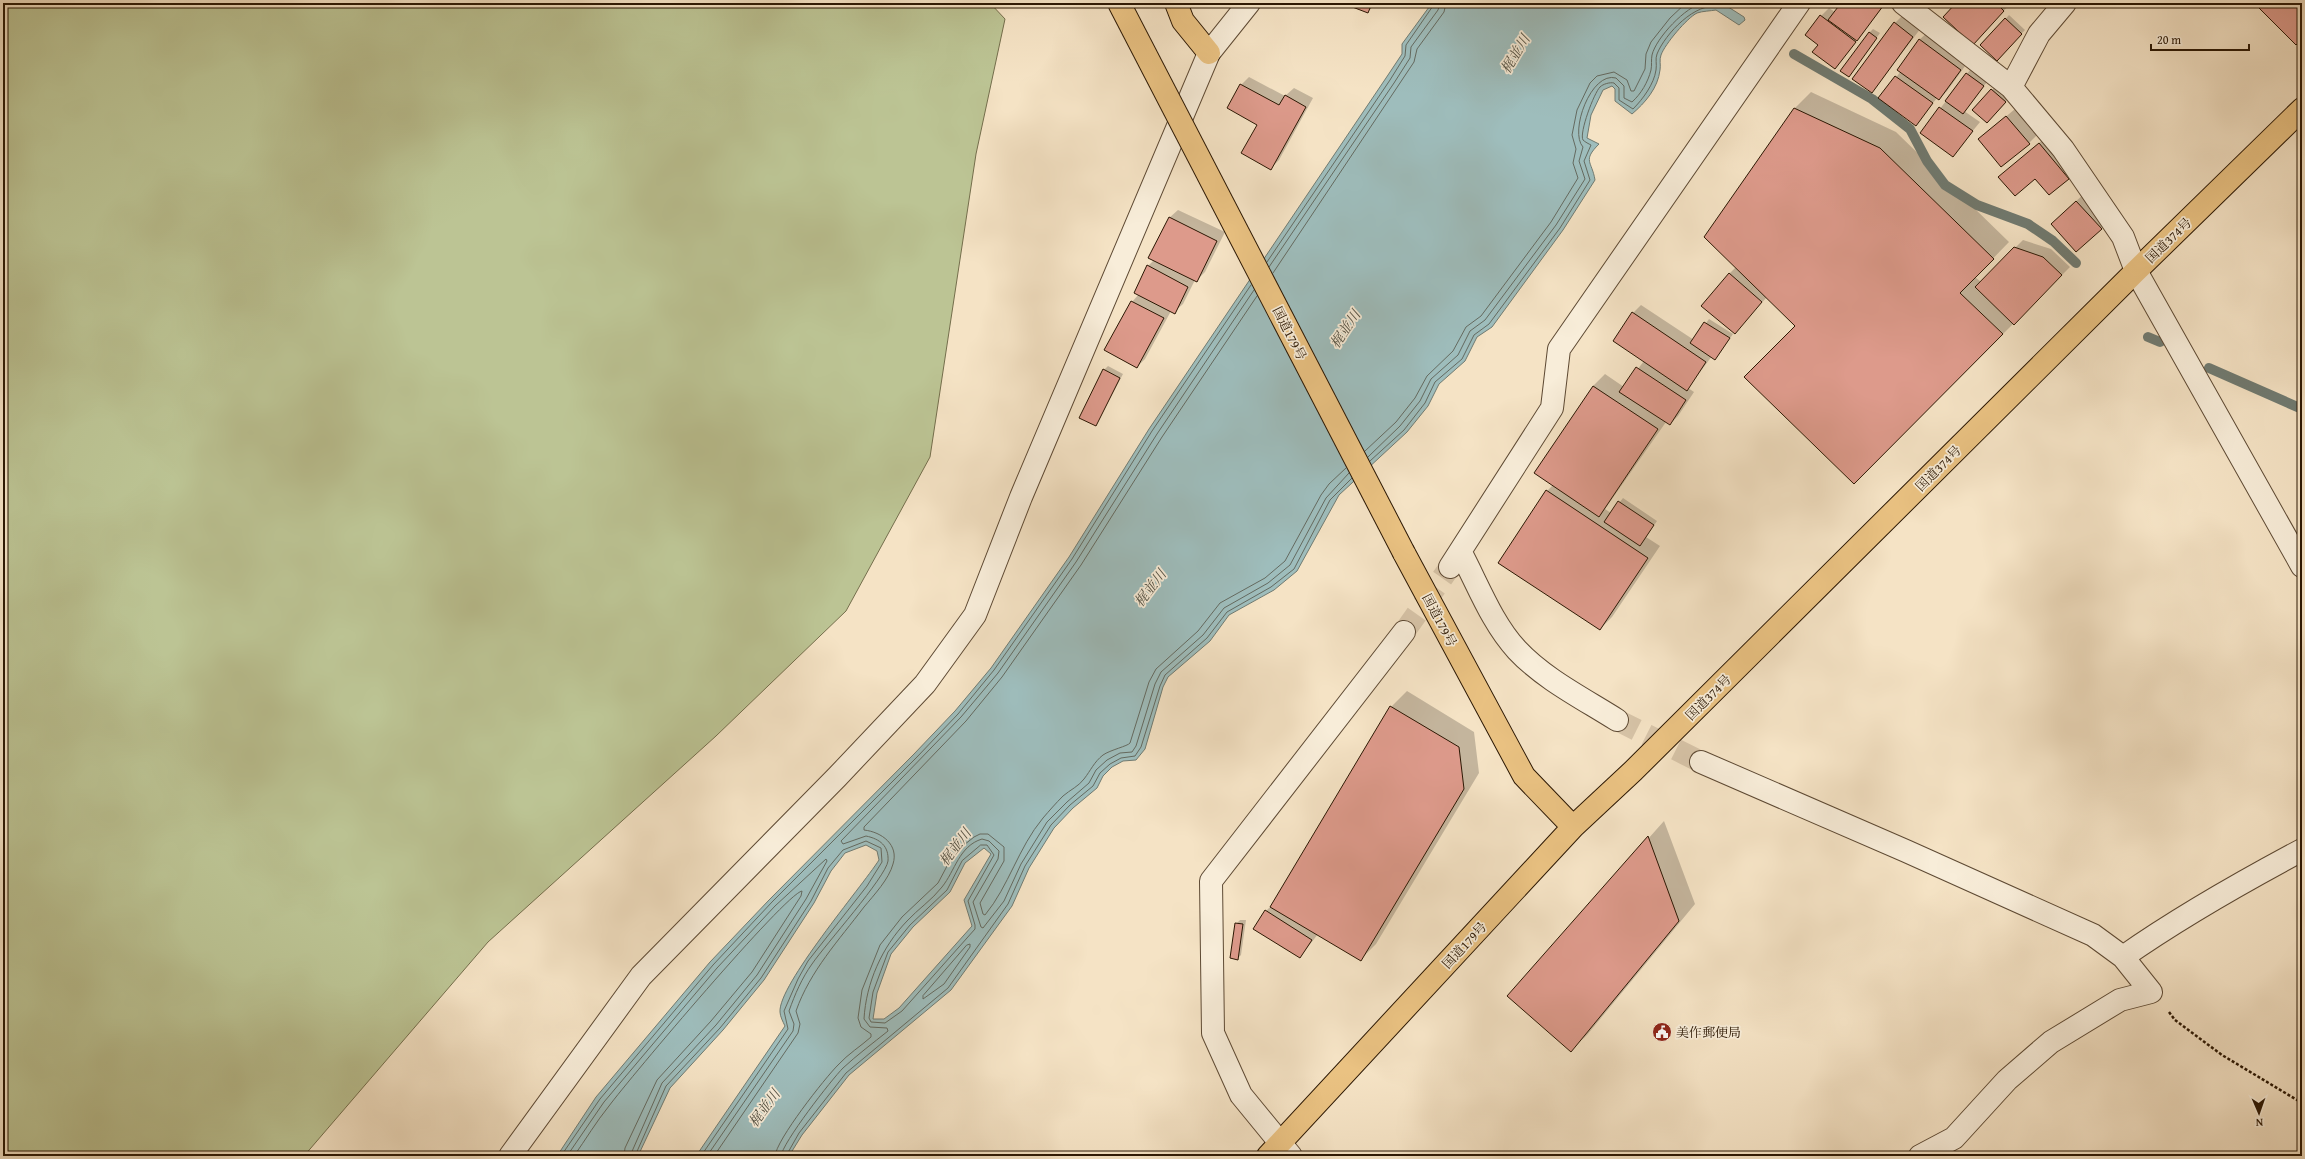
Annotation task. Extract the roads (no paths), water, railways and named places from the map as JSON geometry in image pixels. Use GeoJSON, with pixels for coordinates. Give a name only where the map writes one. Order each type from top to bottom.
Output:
{"type":"FeatureCollection","features":[{"type":"Feature","properties":{"kind":"highway","name":"国道179号"},"geometry":{"type":"LineString","coordinates":[[1119,3],[1404,552],[1524,776],[1573,827],[1280,1151]]}},
{"type":"Feature","properties":{"kind":"highway"},"geometry":{"type":"LineString","coordinates":[[1176,3],[1183,21],[1209,53]]}},
{"type":"Feature","properties":{"kind":"highway","name":"国道374号"},"geometry":{"type":"LineString","coordinates":[[1573,827],[1639,766],[2136,271],[2302,109]]}},
{"type":"Feature","properties":{"kind":"street"},"geometry":{"type":"LineString","coordinates":[[510,1156],[641,976],[837,777],[925,684],[975,615],[1021,497],[1209,53],[1249,3]]}},
{"type":"Feature","properties":{"kind":"street"},"geometry":{"type":"LineString","coordinates":[[1617,720],[1560,684],[1517,650],[1500,628],[1456,560],[1552,408],[1559,349],[1799,3]]}},
{"type":"Feature","properties":{"kind":"street"},"geometry":{"type":"LineString","coordinates":[[1903,3],[2010,87],[2063,150],[2123,237],[2136,271],[2302,566]]}},
{"type":"Feature","properties":{"kind":"street"},"geometry":{"type":"LineString","coordinates":[[2010,87],[2039,34],[2065,3]]}},
{"type":"Feature","properties":{"kind":"street"},"geometry":{"type":"LineString","coordinates":[[1280,1151],[1241,1095],[1213,1033],[1212,882],[1404,632]]}},
{"type":"Feature","properties":{"kind":"street"},"geometry":{"type":"LineString","coordinates":[[1701,762],[1906,851],[2093,935],[2123,957],[2151,992],[2120,1000],[2051,1042],[2007,1080],[1954,1138],[1920,1156]]}},
{"type":"Feature","properties":{"kind":"street"},"geometry":{"type":"LineString","coordinates":[[2123,957],[2165,928],[2228,890],[2302,850]]}},
{"type":"Feature","properties":{"kind":"water","name":"梶並川"},"geometry":{"type":"Polygon","coordinates":[[[1432,3],[1722,3],[1744,17],[1745,20],[1739,25],[1716,10],[1699,12],[1688,20],[1663,50],[1660,57],[1659,77],[1657,83],[1642,105],[1632,114],[1615,101],[1615,89],[1612,86],[1603,90],[1591,115],[1587,138],[1599,144],[1589,158],[1595,180],[1563,230],[1492,327],[1477,337],[1465,361],[1439,384],[1428,406],[1407,432],[1339,495],[1297,571],[1274,590],[1229,615],[1210,641],[1168,677],[1163,687],[1145,749],[1136,760],[1123,761],[1112,767],[1103,776],[1097,788],[1073,808],[1054,828],[1029,868],[1012,906],[951,990],[849,1075],[802,1135],[789,1156],[696,1156],[785,1026],[780,1012],[783,999],[792,981],[822,936],[879,860],[877,851],[866,845],[845,853],[831,871],[814,903],[764,980],[723,1030],[670,1088],[638,1156],[557,1156],[596,1097],[710,962],[769,900],[914,754],[955,711],[991,668],[1069,557],[1149,429],[1402,54],[1402,44],[1432,3]],[[984,848],[965,863],[950,892],[913,927],[891,954],[877,993],[873,1019],[884,1019],[899,1008],[972,926],[964,900],[991,854],[984,848]]]}},
{"type":"Feature","properties":{"kind":"waterway"},"geometry":{"type":"LineString","coordinates":[[1794,54],[1872,99],[1910,129],[1927,161],[1945,185],[1977,205],[2028,224],[2053,241],[2076,263]]}},
{"type":"Feature","properties":{"kind":"waterway"},"geometry":{"type":"LineString","coordinates":[[2148,337],[2160,342]]}},
{"type":"Feature","properties":{"kind":"waterway"},"geometry":{"type":"LineString","coordinates":[[2209,368],[2302,409]]}},
{"type":"Feature","properties":{"kind":"tunnel"},"geometry":{"type":"LineString","coordinates":[[1404,632],[1450,567]]}},
{"type":"Feature","properties":{"kind":"tunnel"},"geometry":{"type":"LineString","coordinates":[[1617,720],[1701,762]]}},
{"type":"Feature","properties":{"kind":"place","name":"美作郵便局"},"geometry":{"type":"Point","coordinates":[1662,1032]}}]}
